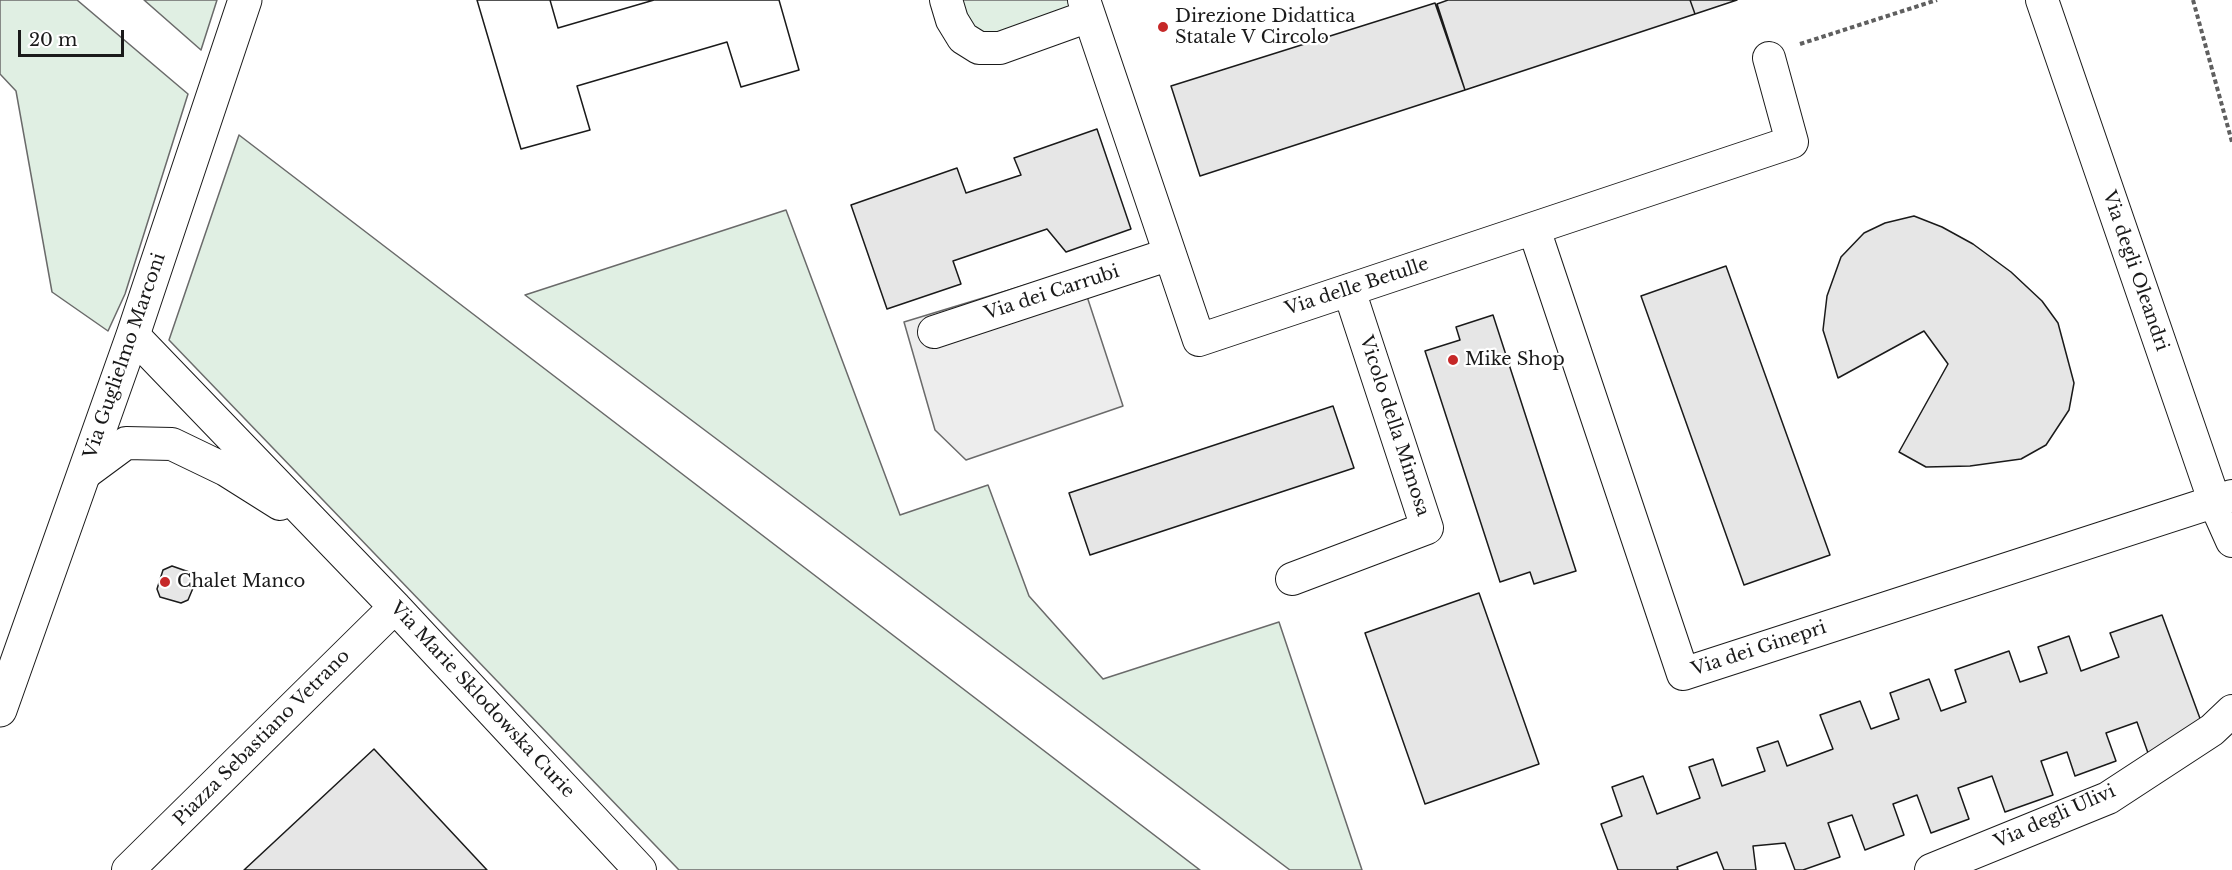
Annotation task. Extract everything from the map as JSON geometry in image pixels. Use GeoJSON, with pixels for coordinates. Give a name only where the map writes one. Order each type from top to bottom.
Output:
{"type":"FeatureCollection","features":[{"type":"Feature","properties":{"kind":"street","name":"Via Guglielmo Marconi"},"geometry":{"type":"LineString","coordinates":[[0,710],[133,335],[245,0]]}},
{"type":"Feature","properties":{"kind":"street"},"geometry":{"type":"LineString","coordinates":[[946,0],[952,20],[963,38],[979,48],[1000,48],[1086,8]]}},
{"type":"Feature","properties":{"kind":"street","name":"Via degli Oleandri"},"geometry":{"type":"LineString","coordinates":[[2042,0],[2223,499],[2232,541]]}},
{"type":"Feature","properties":{"kind":"street","name":"Via delle Betulle"},"geometry":{"type":"LineString","coordinates":[[1086,8],[1199,340],[1792,142],[1783,52]]}},
{"type":"Feature","properties":{"kind":"street","name":"Via dei Ginepri"},"geometry":{"type":"LineString","coordinates":[[1534,229],[1683,674],[2223,499]]}},
{"type":"Feature","properties":{"kind":"street","name":"Via dei Carrubi"},"geometry":{"type":"LineString","coordinates":[[934,332],[1170,254]]}},
{"type":"Feature","properties":{"kind":"street","name":"Vicolo della Mimosa"},"geometry":{"type":"LineString","coordinates":[[1293,579],[1427,528],[1349,290]]}},
{"type":"Feature","properties":{"kind":"street","name":"Via Marie Sklodowska Curie"},"geometry":{"type":"LineString","coordinates":[[133,335],[395,606],[640,870]]}},
{"type":"Feature","properties":{"kind":"street","name":"Via Marie Sklodowska Curie"},"geometry":{"type":"LineString","coordinates":[[84,474],[126,443],[172,444],[226,470],[323,532]]}},
{"type":"Feature","properties":{"kind":"street","name":"Piazza Sebastiano Vetrano"},"geometry":{"type":"LineString","coordinates":[[128,870],[395,606]]}},
{"type":"Feature","properties":{"kind":"street","name":"Via degli Ulivi"},"geometry":{"type":"LineString","coordinates":[[1931,870],[2108,798],[2212,730],[2232,711]]}},
{"type":"Feature","properties":{"kind":"path"},"geometry":{"type":"LineString","coordinates":[[1783,52],[1937,0]]}},
{"type":"Feature","properties":{"kind":"path"},"geometry":{"type":"LineString","coordinates":[[2193,0],[2232,142]]}},
{"type":"Feature","properties":{"kind":"green space"},"geometry":{"type":"Polygon","coordinates":[[[0,0],[77,0],[188,94],[125,294],[108,331],[52,292],[16,91],[0,74],[0,0]]]}},
{"type":"Feature","properties":{"kind":"green space"},"geometry":{"type":"Polygon","coordinates":[[[144,0],[217,0],[201,50],[144,0]]]}},
{"type":"Feature","properties":{"kind":"green space"},"geometry":{"type":"Polygon","coordinates":[[[952,0],[1084,0],[1092,24],[963,38],[952,0]]]}},
{"type":"Feature","properties":{"kind":"green space"},"geometry":{"type":"Polygon","coordinates":[[[239,135],[1200,870],[679,870],[169,340],[239,135]]]}},
{"type":"Feature","properties":{"kind":"green space"},"geometry":{"type":"Polygon","coordinates":[[[786,210],[900,515],[988,485],[1029,596],[1103,679],[1279,622],[1362,870],[1290,870],[525,295],[786,210]]]}},
{"type":"Feature","properties":{"kind":"shaded area"},"geometry":{"type":"Polygon","coordinates":[[[1078,269],[1123,406],[966,460],[935,430],[904,322],[1078,269]]]}},
{"type":"Feature","properties":{"kind":"building"},"geometry":{"type":"Polygon","coordinates":[[[477,0],[550,0],[558,28],[654,0],[779,0],[799,70],[741,87],[727,42],[577,86],[590,130],[521,149],[477,0]]]}},
{"type":"Feature","properties":{"kind":"building"},"geometry":{"type":"Polygon","coordinates":[[[477,0],[779,0],[799,70],[741,87],[727,42],[577,86],[590,130],[521,149],[477,0]]]}},
{"type":"Feature","properties":{"kind":"building"},"geometry":{"type":"Polygon","coordinates":[[[550,0],[654,0],[558,28],[550,0]]]}},
{"type":"Feature","properties":{"kind":"building"},"geometry":{"type":"Polygon","coordinates":[[[1448,0],[1690,0],[1695,14],[1465,90],[1437,4],[1448,0]]]}},
{"type":"Feature","properties":{"kind":"building"},"geometry":{"type":"Polygon","coordinates":[[[1690,0],[1737,0],[1695,14],[1690,0]]]}},
{"type":"Feature","properties":{"kind":"building"},"geometry":{"type":"Polygon","coordinates":[[[1435,3],[1465,90],[1200,176],[1171,86],[1435,3]]]}},
{"type":"Feature","properties":{"kind":"building"},"geometry":{"type":"Polygon","coordinates":[[[1097,129],[1131,229],[1066,252],[1047,229],[953,261],[961,284],[887,309],[851,205],[957,168],[966,193],[1021,175],[1014,158],[1097,129]]]}},
{"type":"Feature","properties":{"kind":"building"},"geometry":{"type":"Polygon","coordinates":[[[1914,216],[1942,227],[1973,244],[2011,272],[2042,301],[2058,323],[2074,383],[2069,410],[2046,445],[2021,459],[1970,466],[1926,467],[1899,452],[1948,364],[1924,331],[1838,378],[1823,330],[1827,296],[1841,257],[1864,233],[1885,223],[1914,216]]]}},
{"type":"Feature","properties":{"kind":"building"},"geometry":{"type":"Polygon","coordinates":[[[1726,266],[1830,555],[1744,585],[1641,296],[1726,266]]]}},
{"type":"Feature","properties":{"kind":"building"},"geometry":{"type":"Polygon","coordinates":[[[1493,315],[1576,571],[1534,584],[1530,572],[1500,582],[1425,351],[1460,340],[1456,327],[1493,315]]]}},
{"type":"Feature","properties":{"kind":"building"},"geometry":{"type":"Polygon","coordinates":[[[1333,406],[1354,468],[1090,555],[1069,493],[1333,406]]]}},
{"type":"Feature","properties":{"kind":"building"},"geometry":{"type":"Polygon","coordinates":[[[172,566],[192,573],[196,581],[188,600],[181,603],[160,597],[157,589],[163,570],[172,566]]]}},
{"type":"Feature","properties":{"kind":"building"},"geometry":{"type":"Polygon","coordinates":[[[1479,593],[1539,764],[1425,804],[1365,633],[1479,593]]]}},
{"type":"Feature","properties":{"kind":"building"},"geometry":{"type":"Polygon","coordinates":[[[2162,615],[2205,732],[2148,753],[2137,722],[2106,733],[2116,761],[2075,776],[2067,752],[2041,761],[2053,795],[2005,812],[1992,776],[1958,788],[1969,819],[1931,833],[1917,795],[1893,804],[1904,835],[1865,850],[1852,815],[1828,823],[1840,857],[1803,870],[1795,870],[1785,843],[1753,846],[1756,870],[1724,870],[1717,852],[1677,867],[1678,870],[1618,870],[1601,824],[1622,816],[1612,787],[1643,776],[1657,814],[1700,798],[1689,767],[1713,759],[1722,786],[1765,771],[1757,748],[1778,741],[1787,766],[1833,749],[1820,715],[1860,701],[1871,729],[1899,719],[1890,693],[1929,679],[1941,711],[1966,702],[1955,670],[2009,651],[2020,682],[2047,673],[2038,647],[2069,636],[2081,671],[2119,657],[2110,633],[2162,615]]]}},
{"type":"Feature","properties":{"kind":"building"},"geometry":{"type":"Polygon","coordinates":[[[374,749],[487,870],[244,870],[374,749]]]}},
{"type":"Feature","properties":{"kind":"place","name":"Direzione Didattica Statale V Circolo"},"geometry":{"type":"Point","coordinates":[1163,27]}},
{"type":"Feature","properties":{"kind":"place","name":"Mike Shop"},"geometry":{"type":"Point","coordinates":[1453,360]}},
{"type":"Feature","properties":{"kind":"place","name":"Chalet Manco"},"geometry":{"type":"Point","coordinates":[165,582]}}]}
